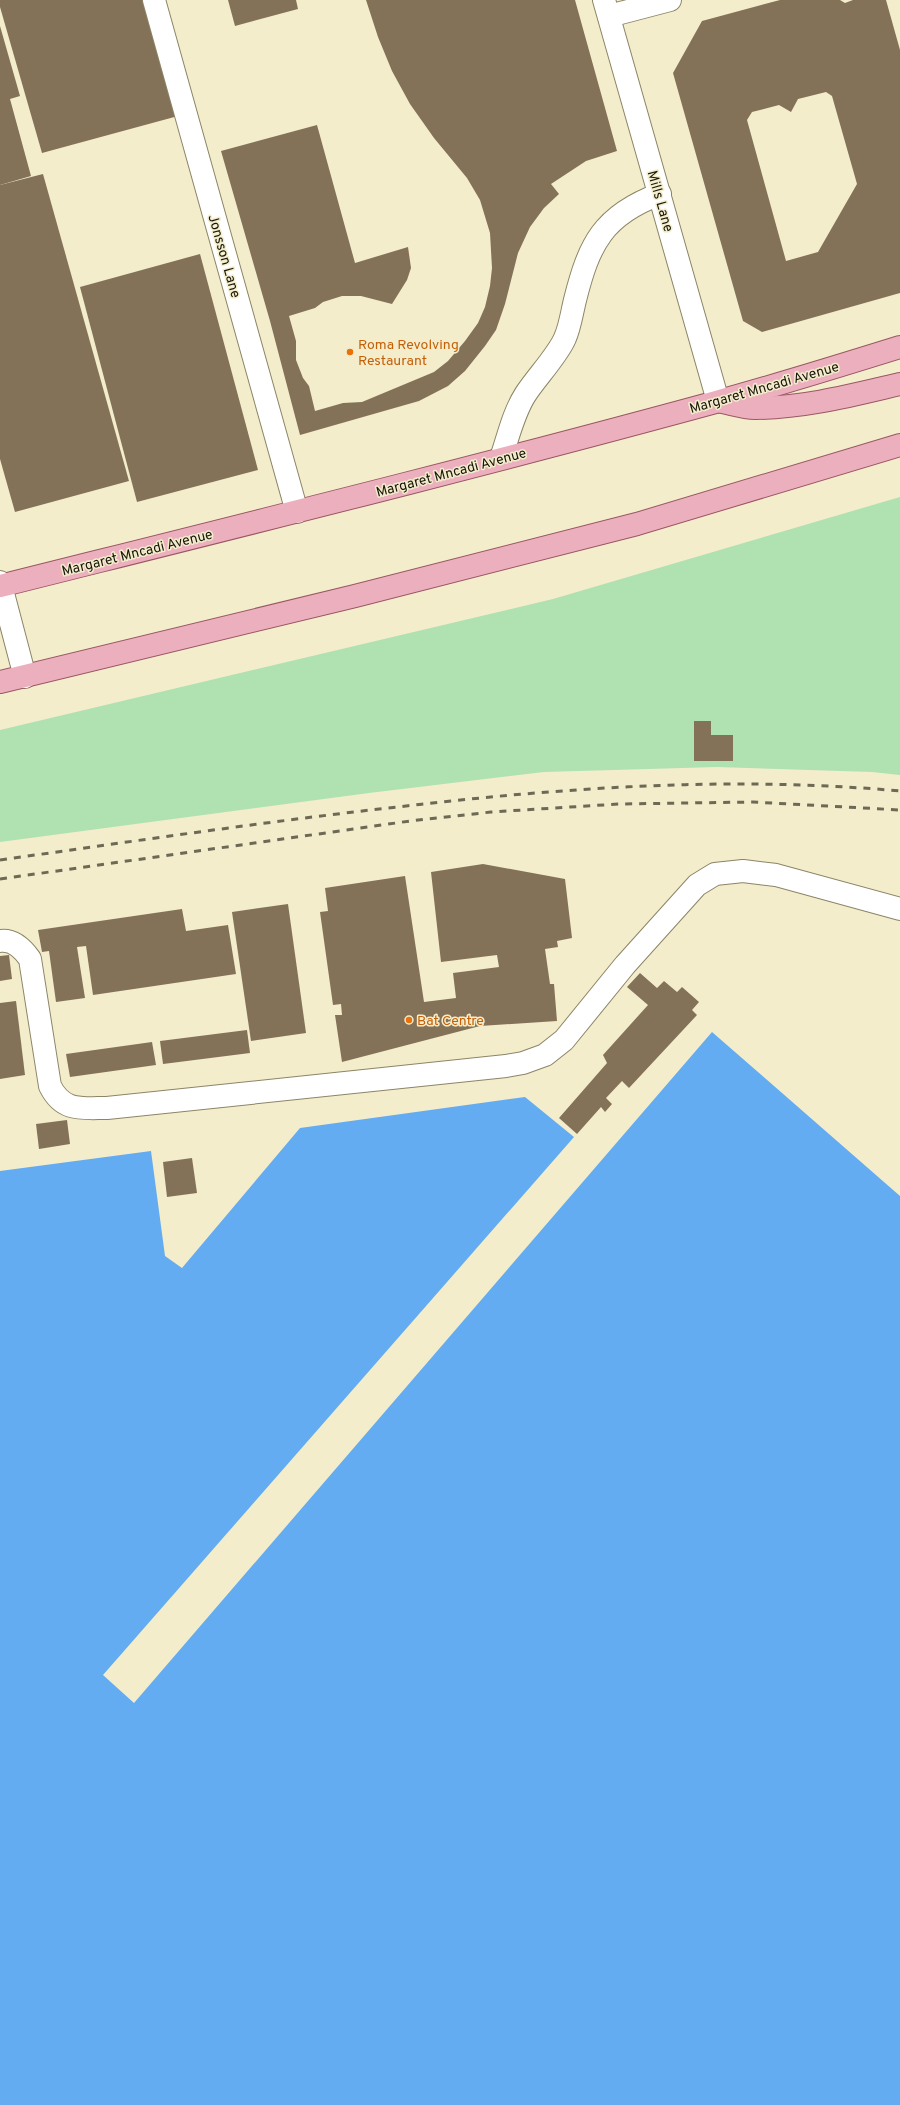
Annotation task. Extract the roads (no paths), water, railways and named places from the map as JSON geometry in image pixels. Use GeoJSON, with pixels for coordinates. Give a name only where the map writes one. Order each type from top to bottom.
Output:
{"type":"FeatureCollection","features":[{"type":"Feature","properties":{"kind":"main road","name":"Margaret Mncadi Avenue"},"geometry":{"type":"LineString","coordinates":[[0,585],[297,512],[718,401],[900,347]]}},
{"type":"Feature","properties":{"kind":"main road"},"geometry":{"type":"LineString","coordinates":[[718,401],[753,408],[783,407],[825,400],[900,384]]}},
{"type":"Feature","properties":{"kind":"main road"},"geometry":{"type":"LineString","coordinates":[[0,682],[637,524],[900,445]]}},
{"type":"Feature","properties":{"kind":"street","name":"Jonsson Lane"},"geometry":{"type":"LineString","coordinates":[[154,0],[297,512]]}},
{"type":"Feature","properties":{"kind":"street"},"geometry":{"type":"LineString","coordinates":[[607,8],[670,0]]}},
{"type":"Feature","properties":{"kind":"street","name":"Mills Lane"},"geometry":{"type":"LineString","coordinates":[[607,8],[718,401]]}},
{"type":"Feature","properties":{"kind":"street"},"geometry":{"type":"LineString","coordinates":[[501,458],[516,413],[524,396],[565,339],[582,275],[588,257],[598,238],[617,216],[628,208],[660,194]]}},
{"type":"Feature","properties":{"kind":"street"},"geometry":{"type":"LineString","coordinates":[[0,585],[25,677]]}},
{"type":"Feature","properties":{"kind":"street"},"geometry":{"type":"LineString","coordinates":[[0,941],[12,942],[25,951],[30,959],[50,1086],[58,1099],[67,1106],[82,1108],[106,1108],[506,1066],[523,1063],[546,1055],[564,1040],[625,965],[697,885],[715,874],[743,871],[776,875],[900,909]]}},
{"type":"Feature","properties":{"kind":"water"},"geometry":{"type":"Polygon","coordinates":[[[712,1032],[900,1196],[900,2105],[0,2105],[0,1171],[151,1151],[165,1256],[182,1268],[300,1128],[525,1097],[574,1137],[103,1675],[134,1703],[712,1032]]]}},
{"type":"Feature","properties":{"kind":"railway"},"geometry":{"type":"LineString","coordinates":[[0,860],[304,818],[468,799],[591,789],[714,784],[776,784],[900,791]]}},
{"type":"Feature","properties":{"kind":"railway"},"geometry":{"type":"LineString","coordinates":[[0,879],[410,821],[491,812],[619,804],[753,802],[900,810]]}},
{"type":"Feature","properties":{"kind":"place","name":"Roma Revolving Restaurant"},"geometry":{"type":"Point","coordinates":[350,352]}},
{"type":"Feature","properties":{"kind":"place","name":"Bat Centre"},"geometry":{"type":"Point","coordinates":[409,1020]}}]}
